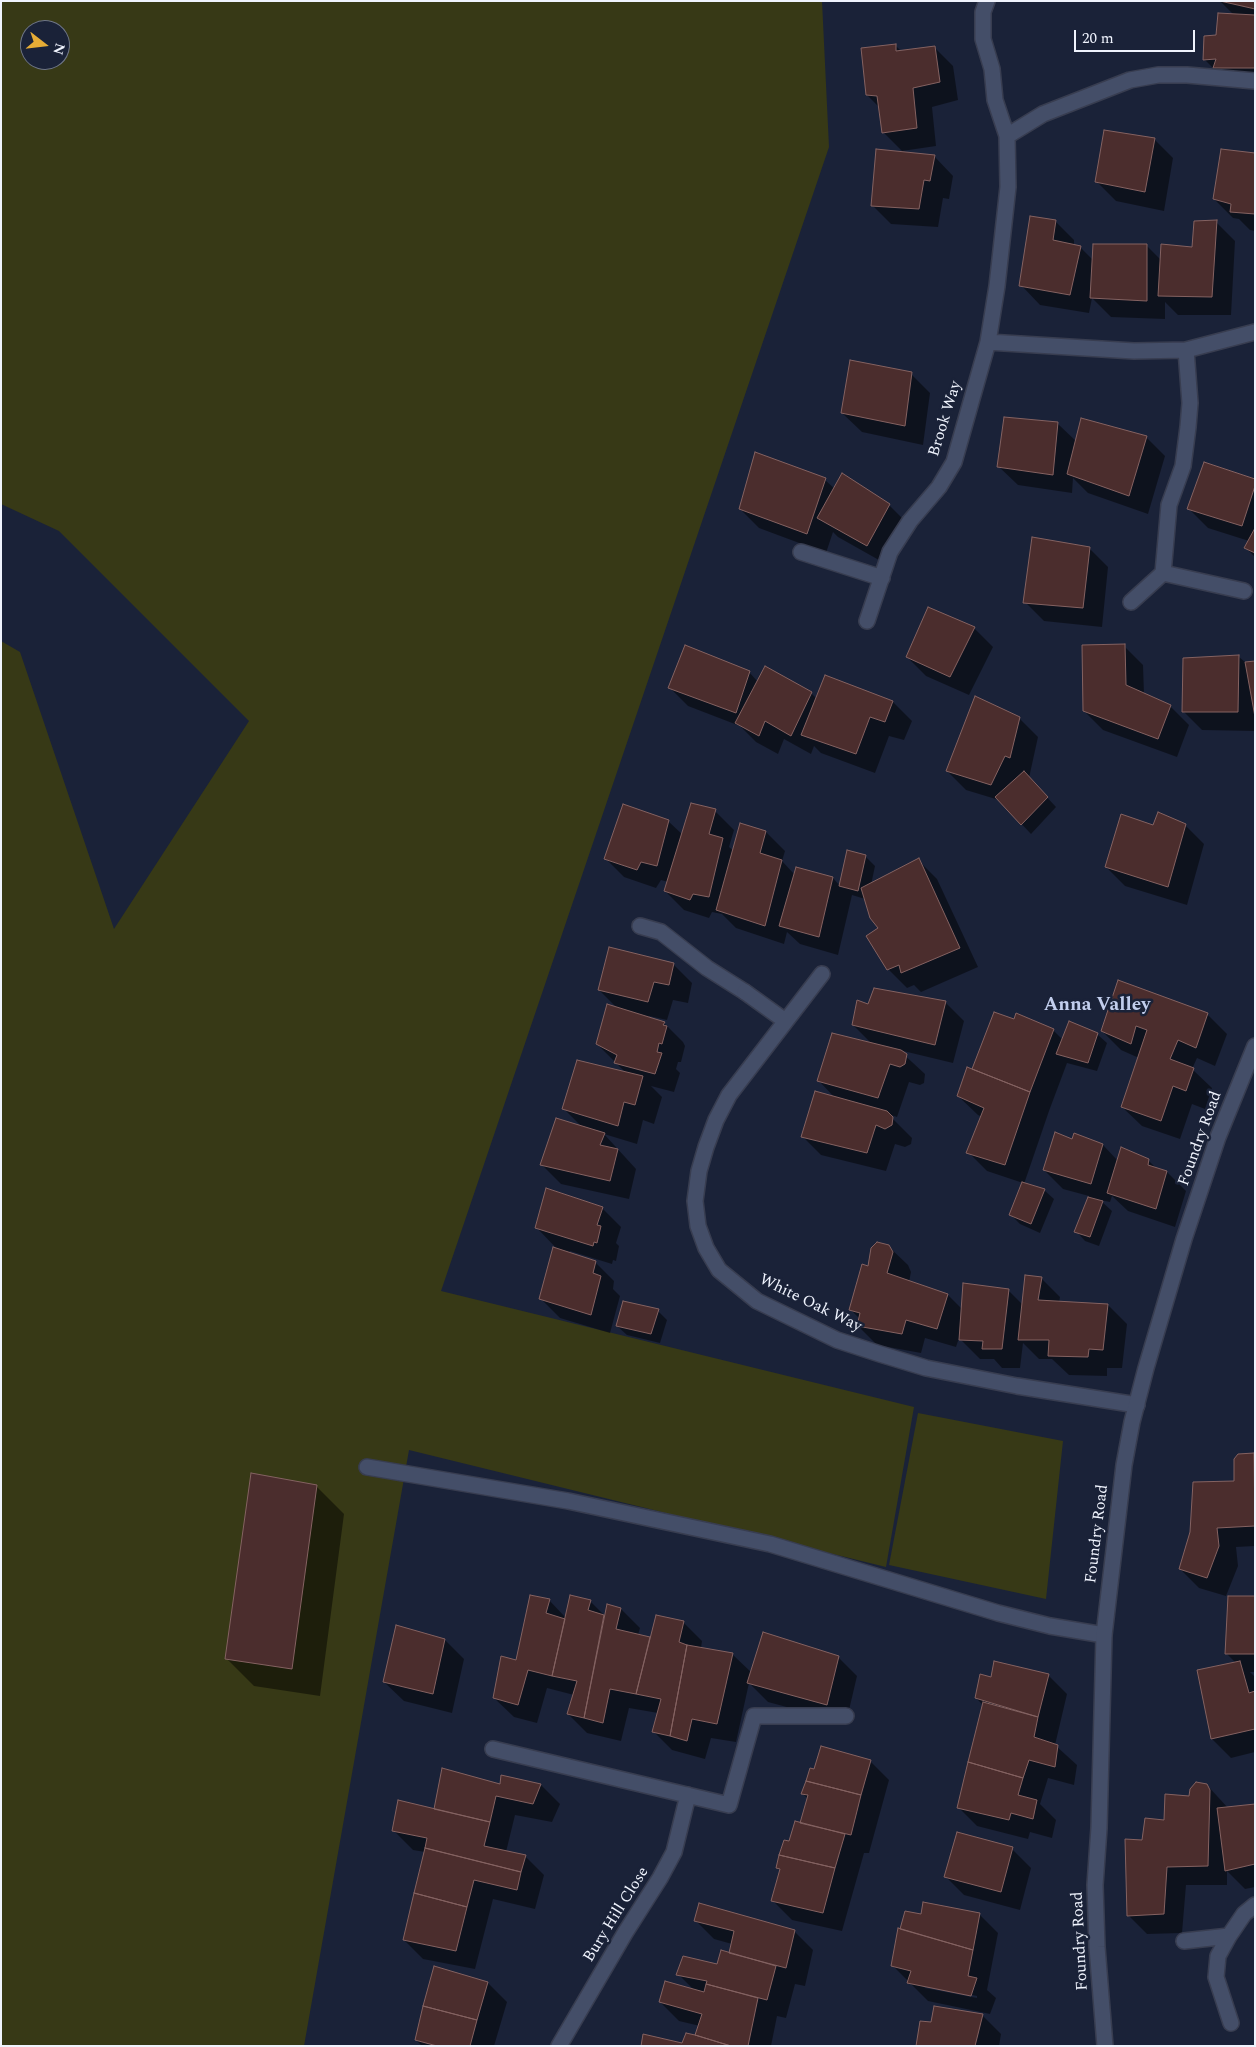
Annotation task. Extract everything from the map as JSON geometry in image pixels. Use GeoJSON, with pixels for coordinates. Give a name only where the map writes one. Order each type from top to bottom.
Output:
{"type":"FeatureCollection","features":[{"type":"Feature","properties":{"kind":"street","name":"Brook Way"},"geometry":{"type":"LineString","coordinates":[[867,621],[890,552],[905,529],[939,487],[954,462],[988,342],[997,286],[1008,187],[1007,136],[995,100],[992,69],[983,39],[984,12],[987,1]]}},
{"type":"Feature","properties":{"kind":"street"},"geometry":{"type":"LineString","coordinates":[[1007,136],[1044,114],[1130,80],[1168,75],[1255,81]]}},
{"type":"Feature","properties":{"kind":"street"},"geometry":{"type":"LineString","coordinates":[[988,342],[1134,351],[1186,350],[1255,332]]}},
{"type":"Feature","properties":{"kind":"street"},"geometry":{"type":"LineString","coordinates":[[1131,602],[1163,573],[1169,505],[1183,466],[1188,427],[1190,403],[1186,350]]}},
{"type":"Feature","properties":{"kind":"street"},"geometry":{"type":"LineString","coordinates":[[801,552],[882,578]]}},
{"type":"Feature","properties":{"kind":"street"},"geometry":{"type":"LineString","coordinates":[[1163,573],[1244,591]]}},
{"type":"Feature","properties":{"kind":"street"},"geometry":{"type":"LineString","coordinates":[[640,926],[661,932],[707,968],[784,1020]]}},
{"type":"Feature","properties":{"kind":"street","name":"White Oak Way"},"geometry":{"type":"LineString","coordinates":[[822,974],[784,1020],[729,1095],[716,1120],[699,1171],[695,1201],[698,1226],[706,1248],[719,1270],[756,1301],[837,1340],[880,1354],[926,1368],[1016,1386],[1137,1405]]}},
{"type":"Feature","properties":{"kind":"street","name":"Foundry Road"},"geometry":{"type":"LineString","coordinates":[[1105,2046],[1097,1946],[1095,1885],[1099,1828],[1104,1635],[1124,1465],[1137,1405],[1163,1308],[1218,1137],[1255,1047]]}},
{"type":"Feature","properties":{"kind":"street"},"geometry":{"type":"LineString","coordinates":[[367,1467],[568,1500],[770,1544],[998,1613],[1050,1626],[1104,1635]]}},
{"type":"Feature","properties":{"kind":"street"},"geometry":{"type":"LineString","coordinates":[[493,1749],[729,1805],[754,1716],[846,1716]]}},
{"type":"Feature","properties":{"kind":"street","name":"Bury Hill Close"},"geometry":{"type":"LineString","coordinates":[[559,2046],[674,1852],[688,1795]]}},
{"type":"Feature","properties":{"kind":"street"},"geometry":{"type":"LineString","coordinates":[[1231,2023],[1216,1977],[1218,1956],[1244,1914],[1255,1905]]}},
{"type":"Feature","properties":{"kind":"street"},"geometry":{"type":"LineString","coordinates":[[1184,1942],[1229,1936]]}},
{"type":"Feature","properties":{"kind":"green space"},"geometry":{"type":"Polygon","coordinates":[[[1,1],[822,1],[829,147],[441,1291],[914,1407],[886,1567],[409,1450],[304,2046],[1,2046],[1,641],[20,652],[114,929],[249,721],[59,531],[1,504],[1,1]]]}},
{"type":"Feature","properties":{"kind":"green space"},"geometry":{"type":"Polygon","coordinates":[[[918,1413],[1063,1441],[1046,1599],[889,1565],[918,1413]]]}},
{"type":"Feature","properties":{"kind":"building"},"geometry":{"type":"Polygon","coordinates":[[[1220,1],[1255,1],[1255,9],[1220,1]]]}},
{"type":"Feature","properties":{"kind":"building"},"geometry":{"type":"Polygon","coordinates":[[[1218,13],[1255,15],[1255,68],[1213,68],[1216,59],[1203,60],[1204,36],[1216,35],[1218,13]]]}},
{"type":"Feature","properties":{"kind":"building"},"geometry":{"type":"Polygon","coordinates":[[[896,44],[896,51],[935,46],[940,82],[913,88],[917,128],[882,133],[877,96],[866,95],[861,48],[896,44]]]}},
{"type":"Feature","properties":{"kind":"building"},"geometry":{"type":"Polygon","coordinates":[[[1104,130],[1155,138],[1145,192],[1095,182],[1104,130]]]}},
{"type":"Feature","properties":{"kind":"building"},"geometry":{"type":"Polygon","coordinates":[[[876,149],[935,155],[930,181],[924,180],[919,209],[871,206],[876,149]]]}},
{"type":"Feature","properties":{"kind":"building"},"geometry":{"type":"Polygon","coordinates":[[[1221,149],[1255,153],[1255,214],[1230,212],[1231,204],[1213,199],[1221,149]]]}},
{"type":"Feature","properties":{"kind":"building"},"geometry":{"type":"Polygon","coordinates":[[[1030,216],[1056,220],[1053,240],[1081,246],[1070,295],[1019,286],[1030,216]]]}},
{"type":"Feature","properties":{"kind":"building"},"geometry":{"type":"Polygon","coordinates":[[[1217,220],[1212,297],[1158,296],[1161,244],[1192,247],[1194,221],[1217,220]]]}},
{"type":"Feature","properties":{"kind":"building"},"geometry":{"type":"Polygon","coordinates":[[[1093,244],[1147,244],[1147,301],[1090,298],[1093,244]]]}},
{"type":"Feature","properties":{"kind":"building"},"geometry":{"type":"Polygon","coordinates":[[[850,360],[912,372],[905,426],[841,413],[850,360]]]}},
{"type":"Feature","properties":{"kind":"building"},"geometry":{"type":"Polygon","coordinates":[[[1004,417],[1058,422],[1053,475],[997,467],[1004,417]]]}},
{"type":"Feature","properties":{"kind":"building"},"geometry":{"type":"Polygon","coordinates":[[[1081,418],[1147,436],[1129,496],[1067,474],[1081,418]]]}},
{"type":"Feature","properties":{"kind":"building"},"geometry":{"type":"Polygon","coordinates":[[[755,452],[826,478],[807,534],[739,509],[755,452]]]}},
{"type":"Feature","properties":{"kind":"building"},"geometry":{"type":"Polygon","coordinates":[[[1204,462],[1255,479],[1255,486],[1242,526],[1187,509],[1204,462]]]}},
{"type":"Feature","properties":{"kind":"building"},"geometry":{"type":"Polygon","coordinates":[[[842,473],[890,504],[867,546],[817,518],[842,473]]]}},
{"type":"Feature","properties":{"kind":"building"},"geometry":{"type":"Polygon","coordinates":[[[1255,528],[1255,553],[1244,548],[1255,528]]]}},
{"type":"Feature","properties":{"kind":"building"},"geometry":{"type":"Polygon","coordinates":[[[1032,537],[1090,547],[1083,608],[1023,603],[1032,537]]]}},
{"type":"Feature","properties":{"kind":"building"},"geometry":{"type":"Polygon","coordinates":[[[928,607],[975,627],[950,677],[906,657],[928,607]]]}},
{"type":"Feature","properties":{"kind":"building"},"geometry":{"type":"Polygon","coordinates":[[[1125,644],[1126,685],[1171,705],[1158,739],[1083,711],[1082,645],[1125,644]]]}},
{"type":"Feature","properties":{"kind":"building"},"geometry":{"type":"Polygon","coordinates":[[[685,645],[750,671],[736,713],[668,688],[685,645]]]}},
{"type":"Feature","properties":{"kind":"building"},"geometry":{"type":"Polygon","coordinates":[[[1239,655],[1238,712],[1182,712],[1183,658],[1239,655]]]}},
{"type":"Feature","properties":{"kind":"building"},"geometry":{"type":"Polygon","coordinates":[[[1255,661],[1255,717],[1245,662],[1255,661]]]}},
{"type":"Feature","properties":{"kind":"building"},"geometry":{"type":"Polygon","coordinates":[[[765,666],[812,692],[791,736],[765,721],[759,736],[735,723],[765,666]]]}},
{"type":"Feature","properties":{"kind":"building"},"geometry":{"type":"Polygon","coordinates":[[[825,675],[893,701],[885,722],[870,717],[856,754],[801,735],[825,675]]]}},
{"type":"Feature","properties":{"kind":"building"},"geometry":{"type":"Polygon","coordinates":[[[975,696],[1020,717],[1010,758],[1005,756],[991,785],[946,771],[975,696]]]}},
{"type":"Feature","properties":{"kind":"building"},"geometry":{"type":"Polygon","coordinates":[[[1024,771],[1048,797],[1021,825],[995,797],[1024,771]]]}},
{"type":"Feature","properties":{"kind":"building"},"geometry":{"type":"Polygon","coordinates":[[[691,803],[716,809],[709,834],[723,838],[709,897],[693,894],[690,900],[664,891],[691,803]]]}},
{"type":"Feature","properties":{"kind":"building"},"geometry":{"type":"Polygon","coordinates":[[[623,804],[669,820],[657,866],[641,862],[637,870],[604,859],[623,804]]]}},
{"type":"Feature","properties":{"kind":"building"},"geometry":{"type":"Polygon","coordinates":[[[1158,812],[1186,824],[1168,887],[1105,867],[1121,814],[1153,825],[1158,812]]]}},
{"type":"Feature","properties":{"kind":"building"},"geometry":{"type":"Polygon","coordinates":[[[740,823],[766,831],[760,853],[782,860],[765,926],[716,910],[740,823]]]}},
{"type":"Feature","properties":{"kind":"building"},"geometry":{"type":"Polygon","coordinates":[[[847,850],[866,855],[858,891],[839,886],[847,850]]]}},
{"type":"Feature","properties":{"kind":"building"},"geometry":{"type":"Polygon","coordinates":[[[919,858],[960,948],[901,973],[899,965],[887,970],[866,936],[878,928],[870,918],[861,888],[919,858]]]}},
{"type":"Feature","properties":{"kind":"building"},"geometry":{"type":"Polygon","coordinates":[[[796,867],[833,877],[819,937],[779,926],[796,867]]]}},
{"type":"Feature","properties":{"kind":"building"},"geometry":{"type":"Polygon","coordinates":[[[609,947],[674,963],[669,985],[654,982],[648,1002],[598,990],[609,947]]]}},
{"type":"Feature","properties":{"kind":"building"},"geometry":{"type":"Polygon","coordinates":[[[1118,980],[1208,1013],[1196,1048],[1178,1040],[1170,1059],[1194,1068],[1186,1091],[1173,1086],[1161,1121],[1121,1107],[1147,1030],[1136,1026],[1131,1044],[1101,1031],[1118,980]]]}},
{"type":"Feature","properties":{"kind":"building"},"geometry":{"type":"Polygon","coordinates":[[[874,988],[946,1001],[935,1045],[852,1025],[857,1000],[868,1004],[874,988]]]}},
{"type":"Feature","properties":{"kind":"building"},"geometry":{"type":"Polygon","coordinates":[[[607,1004],[665,1022],[663,1025],[667,1026],[662,1044],[659,1043],[657,1052],[662,1053],[655,1074],[614,1063],[617,1055],[596,1044],[607,1004]]]}},
{"type":"Feature","properties":{"kind":"building"},"geometry":{"type":"Polygon","coordinates":[[[994,1012],[1014,1019],[1016,1013],[1054,1029],[1030,1092],[972,1069],[994,1012]]]}},
{"type":"Feature","properties":{"kind":"building"},"geometry":{"type":"Polygon","coordinates":[[[1069,1021],[1098,1033],[1088,1063],[1056,1054],[1069,1021]]]}},
{"type":"Feature","properties":{"kind":"building"},"geometry":{"type":"Polygon","coordinates":[[[832,1033],[901,1050],[907,1054],[905,1064],[900,1067],[890,1064],[878,1098],[817,1081],[832,1033]]]}},
{"type":"Feature","properties":{"kind":"building"},"geometry":{"type":"Polygon","coordinates":[[[577,1060],[643,1076],[635,1105],[624,1102],[618,1126],[562,1109],[577,1060]]]}},
{"type":"Feature","properties":{"kind":"building"},"geometry":{"type":"Polygon","coordinates":[[[967,1067],[1030,1092],[1005,1165],[966,1153],[984,1108],[957,1096],[967,1067]]]}},
{"type":"Feature","properties":{"kind":"building"},"geometry":{"type":"Polygon","coordinates":[[[815,1091],[887,1111],[893,1117],[892,1125],[885,1129],[876,1125],[867,1153],[801,1137],[815,1091]]]}},
{"type":"Feature","properties":{"kind":"building"},"geometry":{"type":"Polygon","coordinates":[[[556,1118],[605,1133],[600,1145],[618,1149],[610,1181],[540,1165],[556,1118]]]}},
{"type":"Feature","properties":{"kind":"building"},"geometry":{"type":"Polygon","coordinates":[[[1055,1132],[1072,1139],[1074,1133],[1103,1144],[1091,1184],[1043,1170],[1055,1132]]]}},
{"type":"Feature","properties":{"kind":"building"},"geometry":{"type":"Polygon","coordinates":[[[1121,1147],[1149,1159],[1148,1165],[1167,1171],[1156,1209],[1107,1193],[1121,1147]]]}},
{"type":"Feature","properties":{"kind":"building"},"geometry":{"type":"Polygon","coordinates":[[[1022,1182],[1045,1189],[1031,1224],[1009,1215],[1022,1182]]]}},
{"type":"Feature","properties":{"kind":"building"},"geometry":{"type":"Polygon","coordinates":[[[546,1188],[603,1207],[597,1225],[601,1226],[597,1243],[594,1242],[593,1246],[535,1228],[546,1188]]]}},
{"type":"Feature","properties":{"kind":"building"},"geometry":{"type":"Polygon","coordinates":[[[1088,1197],[1103,1201],[1090,1237],[1074,1232],[1088,1197]]]}},
{"type":"Feature","properties":{"kind":"building"},"geometry":{"type":"Polygon","coordinates":[[[877,1242],[889,1245],[893,1252],[887,1273],[948,1294],[937,1329],[906,1320],[902,1334],[857,1326],[860,1313],[849,1310],[862,1264],[868,1266],[871,1248],[877,1242]]]}},
{"type":"Feature","properties":{"kind":"building"},"geometry":{"type":"Polygon","coordinates":[[[553,1247],[596,1261],[593,1273],[601,1276],[591,1315],[539,1299],[553,1247]]]}},
{"type":"Feature","properties":{"kind":"building"},"geometry":{"type":"Polygon","coordinates":[[[1025,1275],[1042,1277],[1038,1300],[1108,1304],[1103,1350],[1089,1349],[1088,1357],[1048,1356],[1049,1340],[1018,1340],[1025,1275]]]}},
{"type":"Feature","properties":{"kind":"building"},"geometry":{"type":"Polygon","coordinates":[[[963,1283],[1009,1289],[1002,1349],[982,1349],[983,1341],[959,1340],[963,1283]]]}},
{"type":"Feature","properties":{"kind":"building"},"geometry":{"type":"Polygon","coordinates":[[[623,1301],[659,1309],[651,1334],[616,1326],[623,1301]]]}},
{"type":"Feature","properties":{"kind":"building"},"geometry":{"type":"Polygon","coordinates":[[[1254,1453],[1255,1526],[1217,1528],[1219,1546],[1207,1578],[1179,1569],[1190,1532],[1193,1482],[1234,1481],[1234,1459],[1238,1454],[1254,1453]]]}},
{"type":"Feature","properties":{"kind":"building"},"geometry":{"type":"Polygon","coordinates":[[[251,1473],[317,1485],[292,1669],[225,1659],[251,1473]]]}},
{"type":"Feature","properties":{"kind":"building"},"geometry":{"type":"Polygon","coordinates":[[[530,1595],[550,1599],[546,1613],[565,1619],[552,1676],[528,1670],[518,1705],[493,1698],[501,1656],[516,1660],[530,1595]]]}},
{"type":"Feature","properties":{"kind":"building"},"geometry":{"type":"Polygon","coordinates":[[[570,1595],[591,1600],[588,1610],[604,1615],[584,1718],[567,1714],[577,1681],[552,1676],[570,1595]]]}},
{"type":"Feature","properties":{"kind":"building"},"geometry":{"type":"Polygon","coordinates":[[[1228,1596],[1255,1596],[1255,1654],[1225,1654],[1228,1596]]]}},
{"type":"Feature","properties":{"kind":"building"},"geometry":{"type":"Polygon","coordinates":[[[607,1604],[621,1608],[616,1629],[650,1637],[636,1694],[610,1689],[603,1723],[584,1718],[607,1604]]]}},
{"type":"Feature","properties":{"kind":"building"},"geometry":{"type":"Polygon","coordinates":[[[656,1615],[684,1621],[679,1642],[687,1645],[670,1736],[652,1732],[661,1699],[636,1694],[656,1615]]]}},
{"type":"Feature","properties":{"kind":"building"},"geometry":{"type":"Polygon","coordinates":[[[396,1625],[445,1639],[433,1694],[383,1682],[396,1625]]]}},
{"type":"Feature","properties":{"kind":"building"},"geometry":{"type":"Polygon","coordinates":[[[763,1632],[839,1656],[827,1705],[747,1683],[763,1632]]]}},
{"type":"Feature","properties":{"kind":"building"},"geometry":{"type":"Polygon","coordinates":[[[687,1645],[733,1653],[717,1724],[692,1719],[687,1741],[670,1736],[687,1645]]]}},
{"type":"Feature","properties":{"kind":"building"},"geometry":{"type":"Polygon","coordinates":[[[994,1661],[1049,1674],[1038,1717],[975,1698],[980,1674],[991,1677],[994,1661]]]}},
{"type":"Feature","properties":{"kind":"building"},"geometry":{"type":"Polygon","coordinates":[[[1240,1661],[1249,1693],[1255,1691],[1255,1729],[1211,1739],[1197,1670],[1240,1661]]]}},
{"type":"Feature","properties":{"kind":"building"},"geometry":{"type":"Polygon","coordinates":[[[983,1702],[1038,1717],[1034,1737],[1058,1745],[1055,1767],[1029,1760],[1023,1778],[968,1762],[983,1702]]]}},
{"type":"Feature","properties":{"kind":"building"},"geometry":{"type":"Polygon","coordinates":[[[821,1746],[871,1760],[861,1795],[806,1781],[810,1768],[814,1769],[821,1746]]]}},
{"type":"Feature","properties":{"kind":"building"},"geometry":{"type":"Polygon","coordinates":[[[968,1762],[1023,1778],[1018,1795],[1037,1800],[1033,1819],[1011,1813],[1009,1820],[957,1808],[968,1762]]]}},
{"type":"Feature","properties":{"kind":"building"},"geometry":{"type":"Polygon","coordinates":[[[442,1768],[500,1784],[501,1775],[541,1784],[533,1804],[496,1796],[490,1822],[434,1809],[442,1768]]]}},
{"type":"Feature","properties":{"kind":"building"},"geometry":{"type":"Polygon","coordinates":[[[806,1781],[861,1795],[851,1835],[800,1823],[808,1795],[801,1794],[806,1781]]]}},
{"type":"Feature","properties":{"kind":"building"},"geometry":{"type":"Polygon","coordinates":[[[1196,1782],[1207,1784],[1210,1790],[1208,1866],[1167,1867],[1164,1914],[1127,1916],[1125,1839],[1142,1840],[1145,1818],[1164,1820],[1165,1794],[1189,1796],[1190,1789],[1196,1782]]]}},
{"type":"Feature","properties":{"kind":"building"},"geometry":{"type":"Polygon","coordinates":[[[398,1800],[490,1822],[484,1846],[526,1855],[521,1872],[425,1848],[427,1838],[392,1831],[398,1800]]]}},
{"type":"Feature","properties":{"kind":"building"},"geometry":{"type":"Polygon","coordinates":[[[1255,1804],[1255,1864],[1225,1871],[1217,1808],[1255,1804]]]}},
{"type":"Feature","properties":{"kind":"building"},"geometry":{"type":"Polygon","coordinates":[[[795,1821],[845,1834],[835,1868],[779,1855],[784,1840],[789,1841],[795,1821]]]}},
{"type":"Feature","properties":{"kind":"building"},"geometry":{"type":"Polygon","coordinates":[[[957,1832],[1013,1847],[1001,1892],[944,1877],[957,1832]]]}},
{"type":"Feature","properties":{"kind":"building"},"geometry":{"type":"Polygon","coordinates":[[[425,1848],[521,1872],[517,1890],[474,1880],[467,1907],[414,1893],[425,1848]]]}},
{"type":"Feature","properties":{"kind":"building"},"geometry":{"type":"Polygon","coordinates":[[[779,1855],[835,1868],[823,1913],[771,1901],[780,1869],[776,1868],[779,1855]]]}},
{"type":"Feature","properties":{"kind":"building"},"geometry":{"type":"Polygon","coordinates":[[[414,1893],[467,1907],[456,1951],[403,1940],[414,1893]]]}},
{"type":"Feature","properties":{"kind":"building"},"geometry":{"type":"Polygon","coordinates":[[[923,1902],[980,1913],[973,1950],[900,1929],[905,1911],[921,1914],[923,1902]]]}},
{"type":"Feature","properties":{"kind":"building"},"geometry":{"type":"Polygon","coordinates":[[[699,1903],[795,1930],[786,1968],[729,1953],[734,1931],[694,1921],[699,1903]]]}},
{"type":"Feature","properties":{"kind":"building"},"geometry":{"type":"Polygon","coordinates":[[[898,1928],[973,1950],[968,1976],[977,1978],[971,1996],[907,1983],[911,1971],[891,1966],[898,1928]]]}},
{"type":"Feature","properties":{"kind":"building"},"geometry":{"type":"Polygon","coordinates":[[[721,1950],[776,1966],[767,2000],[706,1984],[707,1981],[676,1975],[683,1956],[717,1964],[721,1950]]]}},
{"type":"Feature","properties":{"kind":"building"},"geometry":{"type":"Polygon","coordinates":[[[434,1966],[488,1982],[477,2020],[423,2006],[434,1966]]]}},
{"type":"Feature","properties":{"kind":"building"},"geometry":{"type":"Polygon","coordinates":[[[665,1981],[704,1992],[706,1984],[758,1998],[748,2046],[731,2046],[695,2035],[702,2014],[659,2002],[665,1981]]]}},
{"type":"Feature","properties":{"kind":"building"},"geometry":{"type":"Polygon","coordinates":[[[423,2006],[477,2020],[470,2046],[437,2046],[415,2040],[423,2006]]]}},
{"type":"Feature","properties":{"kind":"building"},"geometry":{"type":"Polygon","coordinates":[[[934,2006],[983,2014],[975,2046],[916,2046],[920,2021],[931,2022],[934,2006]]]}},
{"type":"Feature","properties":{"kind":"building"},"geometry":{"type":"Polygon","coordinates":[[[686,2033],[731,2046],[641,2046],[643,2034],[682,2043],[686,2033]]]}},
{"type":"Feature","properties":{"kind":"district","name":"Anna Valley"},"geometry":{"type":"Point","coordinates":[1097,1006]}}]}
